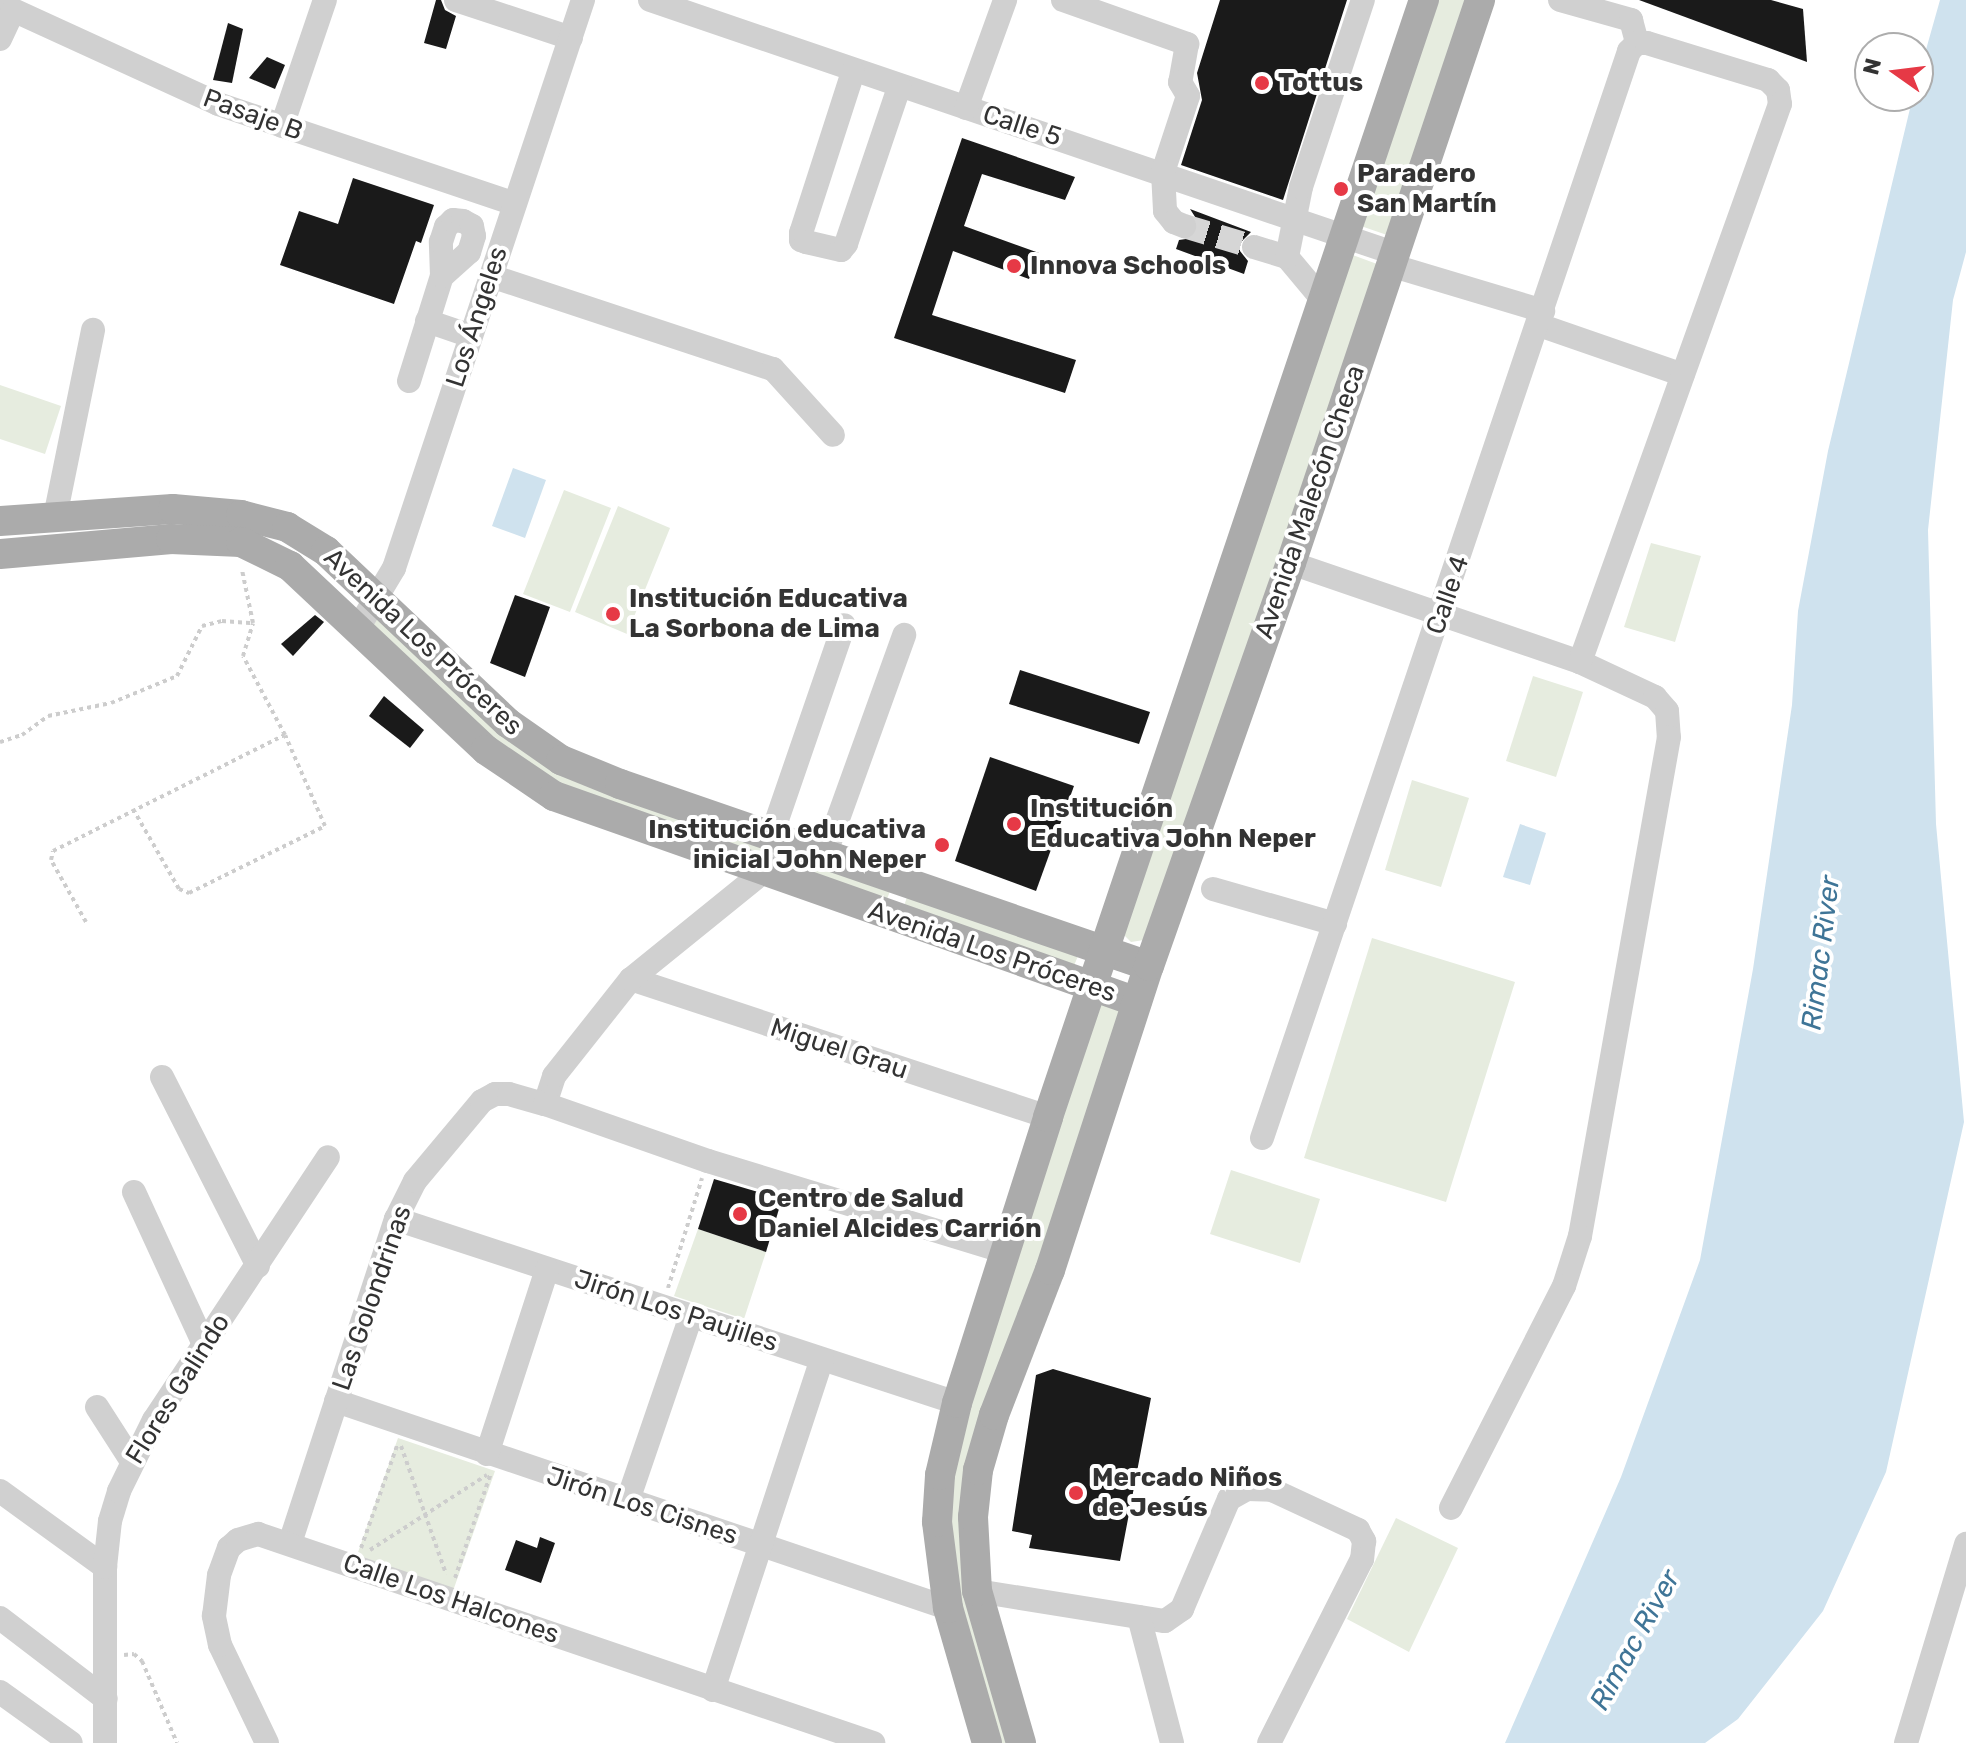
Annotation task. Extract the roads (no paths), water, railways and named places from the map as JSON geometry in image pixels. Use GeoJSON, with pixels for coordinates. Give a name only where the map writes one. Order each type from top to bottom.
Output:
{"type":"FeatureCollection","features":[{"type":"Feature","properties":{"kind":"main road","name":"Avenida Malecón Checa"},"geometry":{"type":"LineString","coordinates":[[987,1743],[948,1608],[937,1522],[940,1475],[957,1403],[1003,1251],[1424,0]]}},
{"type":"Feature","properties":{"kind":"main road","name":"Avenida Malecón Checa"},"geometry":{"type":"LineString","coordinates":[[1021,1743],[977,1591],[973,1517],[978,1470],[994,1415],[1050,1270],[1149,966],[1291,563],[1480,0]]}},
{"type":"Feature","properties":{"kind":"main road","name":"Avenida Los Próceres"},"geometry":{"type":"LineString","coordinates":[[0,521],[173,509],[264,518],[303,535],[326,551],[508,723],[561,760],[778,839],[1149,966]]}},
{"type":"Feature","properties":{"kind":"main road","name":"Avenida Los Próceres"},"geometry":{"type":"LineString","coordinates":[[0,554],[171,539],[234,540],[290,566],[486,750],[554,796],[1137,1002]]}},
{"type":"Feature","properties":{"kind":"main road"},"geometry":{"type":"LineString","coordinates":[[891,916],[903,882]]}},
{"type":"Feature","properties":{"kind":"street"},"geometry":{"type":"LineString","coordinates":[[282,126],[325,0]]}},
{"type":"Feature","properties":{"kind":"street"},"geometry":{"type":"LineString","coordinates":[[456,0],[571,38]]}},
{"type":"Feature","properties":{"kind":"street","name":"Los Ángeles"},"geometry":{"type":"LineString","coordinates":[[358,628],[394,568],[583,0]]}},
{"type":"Feature","properties":{"kind":"street","name":"Calle 5"},"geometry":{"type":"LineString","coordinates":[[650,0],[853,72],[1163,172],[1344,236],[1392,259],[1683,375]]}},
{"type":"Feature","properties":{"kind":"street"},"geometry":{"type":"LineString","coordinates":[[966,108],[1005,0]]}},
{"type":"Feature","properties":{"kind":"street"},"geometry":{"type":"LineString","coordinates":[[1063,0],[1187,44],[1180,82],[1188,96],[1163,172],[1165,211],[1174,222],[1184,226]]}},
{"type":"Feature","properties":{"kind":"street"},"geometry":{"type":"LineString","coordinates":[[1287,257],[1301,187],[1363,0]]}},
{"type":"Feature","properties":{"kind":"street"},"geometry":{"type":"LineString","coordinates":[[1560,0],[1631,20],[1633,47],[1768,80],[1778,90],[1780,104],[1580,662]]}},
{"type":"Feature","properties":{"kind":"street"},"geometry":{"type":"LineString","coordinates":[[0,39],[7,8]]}},
{"type":"Feature","properties":{"kind":"street","name":"Pasaje B"},"geometry":{"type":"LineString","coordinates":[[7,8],[218,104],[515,204]]}},
{"type":"Feature","properties":{"kind":"street","name":"Calle 4"},"geometry":{"type":"LineString","coordinates":[[1262,1138],[1633,47]]}},
{"type":"Feature","properties":{"kind":"street"},"geometry":{"type":"LineString","coordinates":[[853,72],[801,233],[801,240],[806,242],[833,250],[841,250],[846,244],[899,87]]}},
{"type":"Feature","properties":{"kind":"street"},"geometry":{"type":"LineString","coordinates":[[1254,247],[1287,257],[1323,300]]}},
{"type":"Feature","properties":{"kind":"street"},"geometry":{"type":"LineString","coordinates":[[409,381],[442,276]]}},
{"type":"Feature","properties":{"kind":"street"},"geometry":{"type":"LineString","coordinates":[[491,276],[773,369],[833,435]]}},
{"type":"Feature","properties":{"kind":"street"},"geometry":{"type":"LineString","coordinates":[[427,321],[471,336]]}},
{"type":"Feature","properties":{"kind":"street"},"geometry":{"type":"LineString","coordinates":[[55,517],[93,330]]}},
{"type":"Feature","properties":{"kind":"street"},"geometry":{"type":"LineString","coordinates":[[1291,563],[1580,662],[1655,697],[1667,711],[1669,737],[1580,1236],[1564,1286],[1451,1508]]}},
{"type":"Feature","properties":{"kind":"street"},"geometry":{"type":"LineString","coordinates":[[844,625],[778,839],[763,872],[631,979],[554,1076],[545,1104],[708,1161],[1003,1251]]}},
{"type":"Feature","properties":{"kind":"street"},"geometry":{"type":"LineString","coordinates":[[825,855],[904,635]]}},
{"type":"Feature","properties":{"kind":"street"},"geometry":{"type":"LineString","coordinates":[[1213,889],[1335,924]]}},
{"type":"Feature","properties":{"kind":"street","name":"Miguel Grau"},"geometry":{"type":"LineString","coordinates":[[631,979],[1048,1117]]}},
{"type":"Feature","properties":{"kind":"street"},"geometry":{"type":"LineString","coordinates":[[162,1077],[258,1266]]}},
{"type":"Feature","properties":{"kind":"street","name":"Las Golondrinas"},"geometry":{"type":"LineString","coordinates":[[290,1543],[396,1219],[415,1181],[482,1101],[495,1094],[509,1094],[545,1104]]}},
{"type":"Feature","properties":{"kind":"street","name":"Flores Galindo"},"geometry":{"type":"LineString","coordinates":[[105,1743],[105,1567],[110,1521],[131,1460],[328,1157]]}},
{"type":"Feature","properties":{"kind":"street"},"geometry":{"type":"LineString","coordinates":[[134,1192],[204,1344]]}},
{"type":"Feature","properties":{"kind":"street","name":"Jirón Los Paujiles"},"geometry":{"type":"LineString","coordinates":[[396,1219],[957,1403]]}},
{"type":"Feature","properties":{"kind":"street"},"geometry":{"type":"LineString","coordinates":[[486,1464],[547,1269]]}},
{"type":"Feature","properties":{"kind":"street"},"geometry":{"type":"LineString","coordinates":[[628,1500],[691,1316]]}},
{"type":"Feature","properties":{"kind":"street"},"geometry":{"type":"LineString","coordinates":[[713,1690],[822,1359]]}},
{"type":"Feature","properties":{"kind":"street","name":"Jirón Los Cisnes"},"geometry":{"type":"LineString","coordinates":[[336,1401],[486,1464],[628,1500],[948,1608]]}},
{"type":"Feature","properties":{"kind":"street"},"geometry":{"type":"LineString","coordinates":[[97,1407],[131,1460]]}},
{"type":"Feature","properties":{"kind":"street"},"geometry":{"type":"LineString","coordinates":[[977,1591],[1165,1621],[1182,1609],[1229,1499],[1247,1489],[1272,1490],[1358,1530],[1364,1541],[1362,1559],[1269,1743]]}},
{"type":"Feature","properties":{"kind":"street"},"geometry":{"type":"LineString","coordinates":[[0,1491],[105,1567]]}},
{"type":"Feature","properties":{"kind":"street","name":"Calle Los Halcones"},"geometry":{"type":"LineString","coordinates":[[267,1743],[220,1645],[215,1598],[224,1558],[238,1540],[258,1534],[873,1743]]}},
{"type":"Feature","properties":{"kind":"street"},"geometry":{"type":"LineString","coordinates":[[1906,1743],[1966,1544]]}},
{"type":"Feature","properties":{"kind":"street"},"geometry":{"type":"LineString","coordinates":[[1139,1617],[1172,1743]]}},
{"type":"Feature","properties":{"kind":"street"},"geometry":{"type":"LineString","coordinates":[[0,1618],[106,1699]]}},
{"type":"Feature","properties":{"kind":"street"},"geometry":{"type":"LineString","coordinates":[[0,1692],[71,1743]]}},
{"type":"Feature","properties":{"kind":"water","name":"Rimac River"},"geometry":{"type":"Polygon","coordinates":[[[1940,0],[1966,0],[1966,252],[1953,300],[1928,530],[1936,824],[1964,1122],[1886,1472],[1823,1611],[1738,1719],[1705,1743],[1505,1743],[1621,1477],[1700,1260],[1753,969],[1792,705],[1798,611],[1828,451],[1909,112],[1934,112],[1934,32],[1931,32],[1940,0]]]}},
{"type":"Feature","properties":{"kind":"water"},"geometry":{"type":"Polygon","coordinates":[[[513,468],[546,480],[525,538],[492,526],[513,468]]]}},
{"type":"Feature","properties":{"kind":"water"},"geometry":{"type":"Polygon","coordinates":[[[1520,824],[1546,833],[1530,885],[1503,877],[1520,824]]]}},
{"type":"Feature","properties":{"kind":"tunnel"},"geometry":{"type":"LineString","coordinates":[[1184,226],[1254,247]]}},
{"type":"Feature","properties":{"kind":"place","name":"Tottus"},"geometry":{"type":"Point","coordinates":[1262,83]}},
{"type":"Feature","properties":{"kind":"place","name":"Paradero San Martín"},"geometry":{"type":"Point","coordinates":[1341,189]}},
{"type":"Feature","properties":{"kind":"place","name":"Innova Schools"},"geometry":{"type":"Point","coordinates":[1014,266]}},
{"type":"Feature","properties":{"kind":"place","name":"Institución Educativa La Sorbona de Lima"},"geometry":{"type":"Point","coordinates":[613,614]}},
{"type":"Feature","properties":{"kind":"place","name":"Institución Educativa John Neper"},"geometry":{"type":"Point","coordinates":[1014,824]}},
{"type":"Feature","properties":{"kind":"place","name":"Institución educativa inicial John Neper"},"geometry":{"type":"Point","coordinates":[942,845]}},
{"type":"Feature","properties":{"kind":"place","name":"Centro de Salud Daniel Alcides Carrión"},"geometry":{"type":"Point","coordinates":[740,1214]}},
{"type":"Feature","properties":{"kind":"place","name":"Mercado Niños de Jesús"},"geometry":{"type":"Point","coordinates":[1076,1493]}}]}
